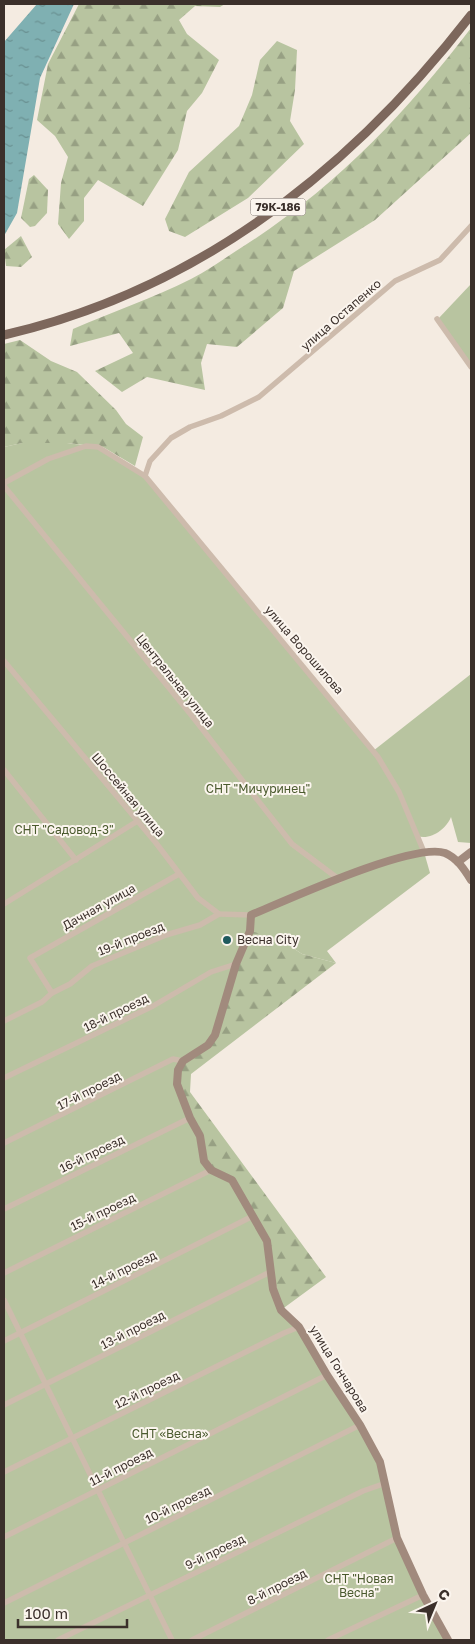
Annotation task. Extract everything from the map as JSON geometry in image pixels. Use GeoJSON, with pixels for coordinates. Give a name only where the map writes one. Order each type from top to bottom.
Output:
{"type":"FeatureCollection","features":[{"type":"Feature","properties":{"kind":"main road","name":"79К-186"},"geometry":{"type":"LineString","coordinates":[[4,335],[35,328],[134,292],[192,264],[233,239],[286,202],[337,161],[382,120],[421,78],[471,15]]}},
{"type":"Feature","properties":{"kind":"street","name":"улица Остапенко"},"geometry":{"type":"LineString","coordinates":[[145,476],[150,461],[171,438],[190,427],[221,416],[259,397],[279,383],[330,335],[339,330],[396,281],[440,260],[471,226]]}},
{"type":"Feature","properties":{"kind":"street"},"geometry":{"type":"LineString","coordinates":[[437,319],[471,367]]}},
{"type":"Feature","properties":{"kind":"street","name":"улица Ворошилова"},"geometry":{"type":"LineString","coordinates":[[4,484],[48,458],[86,446],[98,447],[145,476],[378,757],[399,792],[424,852]]}},
{"type":"Feature","properties":{"kind":"street","name":"Центральная улица"},"geometry":{"type":"LineString","coordinates":[[4,484],[192,716],[292,844],[340,880]]}},
{"type":"Feature","properties":{"kind":"street","name":"Шоссейная улица"},"geometry":{"type":"LineString","coordinates":[[4,661],[198,898],[219,914]]}},
{"type":"Feature","properties":{"kind":"street"},"geometry":{"type":"LineString","coordinates":[[4,770],[76,860]]}},
{"type":"Feature","properties":{"kind":"street"},"geometry":{"type":"LineString","coordinates":[[4,904],[136,822]]}},
{"type":"Feature","properties":{"kind":"street"},"geometry":{"type":"LineString","coordinates":[[219,914],[251,915],[340,880],[412,854],[424,852],[445,853],[458,862],[471,880]]}},
{"type":"Feature","properties":{"kind":"street"},"geometry":{"type":"LineString","coordinates":[[458,862],[471,852]]}},
{"type":"Feature","properties":{"kind":"street","name":"Дачная улица"},"geometry":{"type":"LineString","coordinates":[[52,993],[30,958],[179,874]]}},
{"type":"Feature","properties":{"kind":"street","name":"19-й проезд"},"geometry":{"type":"LineString","coordinates":[[4,1021],[42,1002],[52,993],[70,984],[92,966],[166,935],[200,924],[219,914]]}},
{"type":"Feature","properties":{"kind":"street"},"geometry":{"type":"LineString","coordinates":[[212,1170],[204,1162],[200,1136],[190,1118],[177,1084],[178,1070],[183,1061],[208,1045],[216,1035],[236,964],[250,931],[251,915]]}},
{"type":"Feature","properties":{"kind":"street","name":"18-й проезд"},"geometry":{"type":"LineString","coordinates":[[4,1078],[153,1006],[211,972],[236,964]]}},
{"type":"Feature","properties":{"kind":"street","name":"17-й проезд"},"geometry":{"type":"LineString","coordinates":[[4,1143],[173,1059],[183,1061]]}},
{"type":"Feature","properties":{"kind":"street","name":"16-й проезд"},"geometry":{"type":"LineString","coordinates":[[4,1209],[190,1118]]}},
{"type":"Feature","properties":{"kind":"street","name":"улица Гончарова"},"geometry":{"type":"LineString","coordinates":[[212,1170],[232,1180],[267,1241],[270,1272],[276,1300],[281,1310],[299,1327],[327,1375],[360,1425],[380,1462],[383,1484],[397,1538],[423,1595],[448,1640]]}},
{"type":"Feature","properties":{"kind":"street","name":"15-й проезд"},"geometry":{"type":"LineString","coordinates":[[4,1273],[212,1170]]}},
{"type":"Feature","properties":{"kind":"street","name":"14-й проезд"},"geometry":{"type":"LineString","coordinates":[[4,1341],[252,1216]]}},
{"type":"Feature","properties":{"kind":"street","name":"13-й проезд"},"geometry":{"type":"LineString","coordinates":[[4,1405],[270,1272]]}},
{"type":"Feature","properties":{"kind":"street"},"geometry":{"type":"LineString","coordinates":[[4,1300],[22,1332],[46,1385],[172,1640]]}},
{"type":"Feature","properties":{"kind":"street","name":"12-й проезд"},"geometry":{"type":"LineString","coordinates":[[4,1472],[299,1327]]}},
{"type":"Feature","properties":{"kind":"street","name":"11-й проезд"},"geometry":{"type":"LineString","coordinates":[[4,1537],[327,1375]]}},
{"type":"Feature","properties":{"kind":"street","name":"10-й проезд"},"geometry":{"type":"LineString","coordinates":[[4,1603],[360,1425]]}},
{"type":"Feature","properties":{"kind":"street","name":"9-й проезд"},"geometry":{"type":"LineString","coordinates":[[58,1640],[363,1491],[383,1484]]}},
{"type":"Feature","properties":{"kind":"street","name":"8-й проезд"},"geometry":{"type":"LineString","coordinates":[[192,1640],[397,1538]]}},
{"type":"Feature","properties":{"kind":"street"},"geometry":{"type":"LineString","coordinates":[[328,1640],[423,1595]]}},
{"type":"Feature","properties":{"kind":"green space"},"geometry":{"type":"Polygon","coordinates":[[[79,4],[225,4],[220,7],[195,6],[179,20],[187,34],[219,60],[202,93],[187,111],[178,150],[143,206],[98,180],[84,198],[84,221],[69,239],[58,224],[61,183],[68,157],[55,136],[37,120],[48,64],[79,4]]]}},
{"type":"Feature","properties":{"kind":"green space"},"geometry":{"type":"Polygon","coordinates":[[[471,28],[471,133],[375,220],[294,271],[283,308],[237,347],[207,344],[201,363],[205,390],[147,377],[122,392],[95,371],[133,353],[119,333],[70,346],[73,329],[197,276],[271,228],[304,203],[335,178],[392,122],[471,28]]]}},
{"type":"Feature","properties":{"kind":"green space"},"geometry":{"type":"Polygon","coordinates":[[[277,41],[297,50],[295,90],[290,121],[304,144],[248,198],[185,237],[169,231],[165,219],[189,172],[239,126],[252,95],[260,60],[277,41]]]}},
{"type":"Feature","properties":{"kind":"green space"},"geometry":{"type":"Polygon","coordinates":[[[34,175],[48,190],[47,213],[35,226],[30,227],[21,218],[29,179],[34,175]]]}},
{"type":"Feature","properties":{"kind":"green space"},"geometry":{"type":"Polygon","coordinates":[[[21,236],[32,257],[21,267],[6,266],[4,250],[21,236]]]}},
{"type":"Feature","properties":{"kind":"green space"},"geometry":{"type":"Polygon","coordinates":[[[471,284],[471,365],[438,319],[471,284]]]}},
{"type":"Feature","properties":{"kind":"green space"},"geometry":{"type":"Polygon","coordinates":[[[20,340],[51,361],[77,372],[116,410],[126,424],[143,437],[135,466],[103,447],[67,443],[22,443],[4,447],[4,344],[20,340]]]}},
{"type":"Feature","properties":{"kind":"green space"},"geometry":{"type":"Polygon","coordinates":[[[22,443],[67,443],[98,447],[145,476],[373,751],[471,674],[471,843],[458,842],[451,817],[442,829],[433,835],[428,837],[417,836],[430,873],[327,951],[336,963],[302,954],[278,938],[215,1035],[178,1070],[232,1180],[267,1241],[276,1300],[299,1327],[380,1462],[397,1538],[448,1640],[4,1640],[4,447],[22,443]]]}},
{"type":"Feature","properties":{"kind":"green space"},"geometry":{"type":"Polygon","coordinates":[[[250,931],[278,938],[302,954],[336,963],[191,1074],[190,1092],[326,1277],[281,1310],[267,1241],[232,1180],[211,1170],[177,1084],[178,1070],[208,1045],[250,931]]]}},
{"type":"Feature","properties":{"kind":"water"},"geometry":{"type":"Polygon","coordinates":[[[37,4],[74,4],[40,78],[17,213],[4,236],[4,42],[37,4]]]}},
{"type":"Feature","properties":{"kind":"place","name":"Весна City"},"geometry":{"type":"Point","coordinates":[227,940]}},
{"type":"Feature","properties":{"kind":"park label","name":"СНТ \"Мичуринец\""},"geometry":{"type":"Point","coordinates":[258,789]}},
{"type":"Feature","properties":{"kind":"park label","name":"СНТ \"Садовод-3\""},"geometry":{"type":"Point","coordinates":[64,830]}},
{"type":"Feature","properties":{"kind":"park label","name":"СНТ «Весна»"},"geometry":{"type":"Point","coordinates":[170,1434]}},
{"type":"Feature","properties":{"kind":"park label","name":"СНТ \"Новая Весна\""},"geometry":{"type":"Point","coordinates":[359,1586]}}]}
